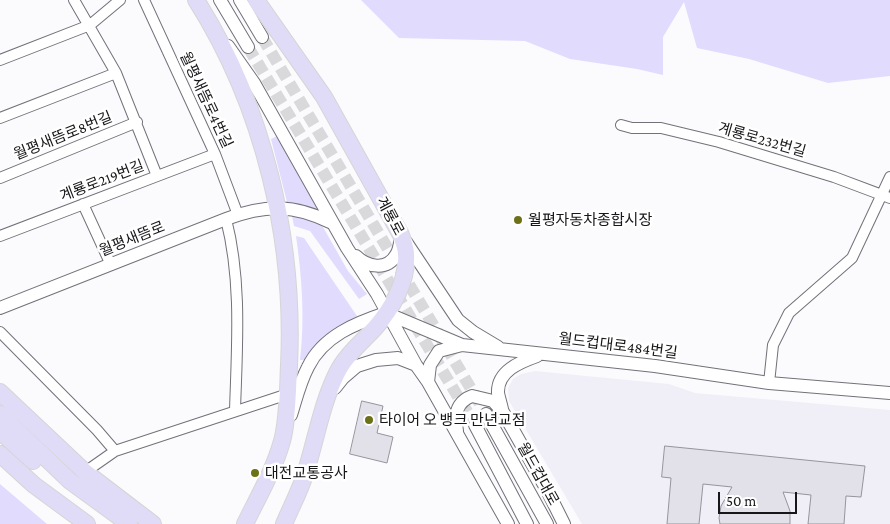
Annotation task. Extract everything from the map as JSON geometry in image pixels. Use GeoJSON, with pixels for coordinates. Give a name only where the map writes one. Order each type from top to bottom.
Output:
{"type":"FeatureCollection","features":[{"type":"Feature","properties":{"kind":"main road"},"geometry":{"type":"LineString","coordinates":[[196,0],[223,44],[243,90],[268,164],[279,208],[288,275],[291,326],[288,394],[282,440],[270,471],[245,524]]}},
{"type":"Feature","properties":{"kind":"main road","name":"계룡로"},"geometry":{"type":"LineString","coordinates":[[256,0],[324,97],[406,252],[406,265],[399,291],[386,313],[337,372],[326,401],[305,474],[284,524]]}},
{"type":"Feature","properties":{"kind":"main road"},"geometry":{"type":"LineString","coordinates":[[0,392],[85,472],[151,523]]}},
{"type":"Feature","properties":{"kind":"main road"},"geometry":{"type":"LineString","coordinates":[[0,414],[70,481],[129,524]]}},
{"type":"Feature","properties":{"kind":"main road"},"geometry":{"type":"LineString","coordinates":[[0,431],[55,481],[113,524]]}},
{"type":"Feature","properties":{"kind":"main road"},"geometry":{"type":"LineString","coordinates":[[0,454],[34,485],[87,524]]}},
{"type":"Feature","properties":{"kind":"street","name":"월평새뜸로8번길"},"geometry":{"type":"LineString","coordinates":[[74,0],[116,73],[157,176]]}},
{"type":"Feature","properties":{"kind":"street"},"geometry":{"type":"LineString","coordinates":[[0,60],[90,25],[120,0]]}},
{"type":"Feature","properties":{"kind":"street","name":"월평새뜸로4번길"},"geometry":{"type":"LineString","coordinates":[[144,0],[215,154],[232,217],[237,321],[235,410]]}},
{"type":"Feature","properties":{"kind":"street"},"geometry":{"type":"LineString","coordinates":[[220,0],[248,47]]}},
{"type":"Feature","properties":{"kind":"street"},"geometry":{"type":"LineString","coordinates":[[240,0],[262,37]]}},
{"type":"Feature","properties":{"kind":"street"},"geometry":{"type":"LineString","coordinates":[[213,26],[254,83],[332,223],[377,294],[386,313],[428,382],[508,524]]}},
{"type":"Feature","properties":{"kind":"street"},"geometry":{"type":"LineString","coordinates":[[0,118],[116,73]]}},
{"type":"Feature","properties":{"kind":"street","name":"월평새뜸로8번길"},"geometry":{"type":"LineString","coordinates":[[0,178],[137,122]]}},
{"type":"Feature","properties":{"kind":"street","name":"계룡로232번길"},"geometry":{"type":"LineString","coordinates":[[622,125],[632,128],[661,128],[718,142],[834,177],[886,197]]}},
{"type":"Feature","properties":{"kind":"street","name":"계룡로219번길"},"geometry":{"type":"LineString","coordinates":[[0,236],[215,154]]}},
{"type":"Feature","properties":{"kind":"street"},"geometry":{"type":"LineString","coordinates":[[770,383],[773,345],[789,313],[852,258],[886,197],[890,178]]}},
{"type":"Feature","properties":{"kind":"street"},"geometry":{"type":"LineString","coordinates":[[83,204],[111,265]]}},
{"type":"Feature","properties":{"kind":"street","name":"월평새뜸로"},"geometry":{"type":"LineString","coordinates":[[0,308],[232,217],[258,209],[279,208],[306,211],[332,223]]}},
{"type":"Feature","properties":{"kind":"street"},"geometry":{"type":"LineString","coordinates":[[347,248],[364,264],[378,266],[396,256],[400,240]]}},
{"type":"Feature","properties":{"kind":"street"},"geometry":{"type":"LineString","coordinates":[[400,240],[458,320],[502,350]]}},
{"type":"Feature","properties":{"kind":"street"},"geometry":{"type":"LineString","coordinates":[[282,440],[308,366],[326,342],[349,327],[386,313],[462,345]]}},
{"type":"Feature","properties":{"kind":"street"},"geometry":{"type":"LineString","coordinates":[[0,332],[97,430],[115,451]]}},
{"type":"Feature","properties":{"kind":"street"},"geometry":{"type":"LineString","coordinates":[[428,382],[430,365],[439,352],[462,345]]}},
{"type":"Feature","properties":{"kind":"street","name":"월드컵대로484번길"},"geometry":{"type":"LineString","coordinates":[[462,345],[655,366],[770,383],[890,393]]}},
{"type":"Feature","properties":{"kind":"street"},"geometry":{"type":"LineString","coordinates":[[503,412],[498,392],[504,375],[508,370],[521,362],[542,354]]}},
{"type":"Feature","properties":{"kind":"street"},"geometry":{"type":"LineString","coordinates":[[326,401],[343,378],[357,366],[390,358],[398,358],[416,365]]}},
{"type":"Feature","properties":{"kind":"street"},"geometry":{"type":"LineString","coordinates":[[85,472],[115,451],[288,394]]}},
{"type":"Feature","properties":{"kind":"street"},"geometry":{"type":"LineString","coordinates":[[458,436],[456,423],[457,408],[466,398],[472,396],[493,401],[503,412],[564,524]]}},
{"type":"Feature","properties":{"kind":"street","name":"월드컵대로"},"geometry":{"type":"LineString","coordinates":[[486,414],[547,524]]}},
{"type":"Feature","properties":{"kind":"street"},"geometry":{"type":"LineString","coordinates":[[475,425],[527,524]]}},
{"type":"Feature","properties":{"kind":"shaded area"},"geometry":{"type":"Polygon","coordinates":[[[361,0],[890,0],[890,76],[828,83],[749,59],[697,48],[684,2],[663,37],[663,75],[637,69],[570,59],[525,41],[399,38],[361,0]]]}},
{"type":"Feature","properties":{"kind":"shaded area"},"geometry":{"type":"Polygon","coordinates":[[[277,136],[317,205],[315,211],[290,205],[287,202],[271,139],[277,136]]]}},
{"type":"Feature","properties":{"kind":"shaded area"},"geometry":{"type":"Polygon","coordinates":[[[294,213],[318,222],[323,227],[348,271],[367,294],[359,299],[310,231],[294,226],[292,216],[294,213]]]}},
{"type":"Feature","properties":{"kind":"shaded area"},"geometry":{"type":"Polygon","coordinates":[[[296,236],[304,238],[359,319],[322,340],[305,360],[300,360],[302,298],[296,236]]]}},
{"type":"Feature","properties":{"kind":"shaded area"},"geometry":{"type":"Polygon","coordinates":[[[535,371],[669,384],[695,393],[890,410],[890,524],[582,524],[509,401],[508,388],[513,379],[521,374],[535,371]]]}},
{"type":"Feature","properties":{"kind":"shaded area"},"geometry":{"type":"Polygon","coordinates":[[[0,484],[47,524],[0,524],[0,484]]]}},
{"type":"Feature","properties":{"kind":"building","name":"타이어 오 뱅크 만년교점"},"geometry":{"type":"Polygon","coordinates":[[[362,401],[383,406],[377,433],[393,437],[387,463],[350,454],[362,401]]]}},
{"type":"Feature","properties":{"kind":"building"},"geometry":{"type":"Polygon","coordinates":[[[665,446],[865,466],[861,497],[846,496],[844,524],[808,524],[811,495],[783,492],[790,511],[790,524],[720,524],[721,506],[732,487],[703,484],[699,524],[667,524],[671,478],[662,477],[665,446]]]}},
{"type":"Feature","properties":{"kind":"tunnel"},"geometry":{"type":"LineString","coordinates":[[262,37],[486,414]]}},
{"type":"Feature","properties":{"kind":"tunnel"},"geometry":{"type":"LineString","coordinates":[[248,47],[475,425]]}},
{"type":"Feature","properties":{"kind":"place","name":"월평자동차종합시장"},"geometry":{"type":"Point","coordinates":[518,220]}},
{"type":"Feature","properties":{"kind":"place","name":"타이어 오 뱅크 만년교점"},"geometry":{"type":"Point","coordinates":[369,420]}},
{"type":"Feature","properties":{"kind":"place","name":"대전교통공사"},"geometry":{"type":"Point","coordinates":[255,473]}}]}
